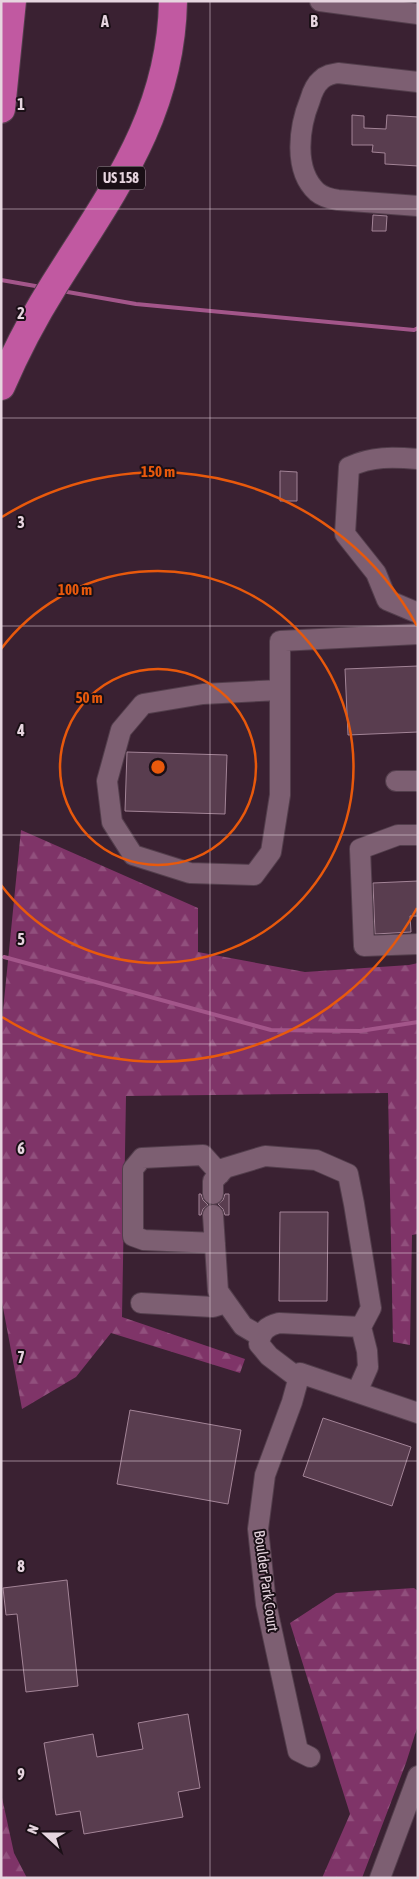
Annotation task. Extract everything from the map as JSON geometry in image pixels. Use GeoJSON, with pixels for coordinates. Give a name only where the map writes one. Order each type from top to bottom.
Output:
{"type":"FeatureCollection","features":[{"type":"Feature","properties":{"kind":"highway"},"geometry":{"type":"LineString","coordinates":[[1,110],[12,1]]}},
{"type":"Feature","properties":{"kind":"highway","name":"US 158"},"geometry":{"type":"LineString","coordinates":[[1,386],[37,314],[104,208],[138,146],[162,80],[171,35],[173,1]]}},
{"type":"Feature","properties":{"kind":"street"},"geometry":{"type":"LineString","coordinates":[[320,1],[418,14]]}},
{"type":"Feature","properties":{"kind":"street"},"geometry":{"type":"LineString","coordinates":[[418,82],[338,74],[329,75],[320,80],[314,90],[303,120],[301,156],[304,170],[317,192],[327,198],[418,206]]}},
{"type":"Feature","properties":{"kind":"street"},"geometry":{"type":"LineString","coordinates":[[418,459],[363,460],[349,467],[345,534],[376,573],[387,600],[418,613]]}},
{"type":"Feature","properties":{"kind":"street"},"geometry":{"type":"LineString","coordinates":[[280,690],[203,694],[143,704],[121,730],[107,781],[112,822],[133,855],[190,873],[254,875],[271,852],[280,795],[280,690],[280,641],[418,634]]}},
{"type":"Feature","properties":{"kind":"street"},"geometry":{"type":"LineString","coordinates":[[396,781],[418,781]]}},
{"type":"Feature","properties":{"kind":"street"},"geometry":{"type":"LineString","coordinates":[[418,835],[398,835],[360,849],[364,946],[418,944]]}},
{"type":"Feature","properties":{"kind":"street"},"geometry":{"type":"LineString","coordinates":[[215,1242],[144,1240],[132,1236],[133,1169],[142,1158],[203,1155],[220,1174]]}},
{"type":"Feature","properties":{"kind":"street"},"geometry":{"type":"LineString","coordinates":[[213,1194],[213,1181],[225,1168],[265,1156],[316,1160],[348,1174],[371,1308],[361,1327],[367,1350],[368,1368],[357,1392]]}},
{"type":"Feature","properties":{"kind":"street"},"geometry":{"type":"LineString","coordinates":[[213,1215],[218,1291],[243,1326],[260,1336]]}},
{"type":"Feature","properties":{"kind":"street"},"geometry":{"type":"LineString","coordinates":[[141,1303],[212,1307],[226,1302]]}},
{"type":"Feature","properties":{"kind":"street"},"geometry":{"type":"LineString","coordinates":[[361,1327],[279,1323],[268,1326],[260,1336],[260,1344],[269,1356],[299,1376],[357,1392],[418,1413]]}},
{"type":"Feature","properties":{"kind":"street","name":"Boulder Park Court"},"geometry":{"type":"LineString","coordinates":[[299,1376],[292,1402],[265,1475],[258,1529],[266,1604],[298,1751],[310,1757]]}},
{"type":"Feature","properties":{"kind":"street"},"geometry":{"type":"LineString","coordinates":[[380,1878],[418,1776]]}},
{"type":"Feature","properties":{"kind":"green space"},"geometry":{"type":"Polygon","coordinates":[[[21,830],[198,908],[198,952],[305,972],[418,963],[418,1234],[412,1235],[410,1345],[393,1342],[388,1093],[126,1096],[122,1317],[245,1359],[240,1373],[111,1333],[76,1377],[22,1409],[1,1297],[1,1031],[21,830]]]}},
{"type":"Feature","properties":{"kind":"green space"},"geometry":{"type":"Polygon","coordinates":[[[414,1588],[418,1591],[418,1725],[406,1763],[362,1878],[322,1878],[350,1814],[290,1623],[336,1593],[414,1588]]]}},
{"type":"Feature","properties":{"kind":"green space"},"geometry":{"type":"Polygon","coordinates":[[[1,1793],[14,1853],[27,1878],[1,1878],[1,1793]]]}},
{"type":"Feature","properties":{"kind":"building"},"geometry":{"type":"Polygon","coordinates":[[[352,115],[364,116],[364,128],[386,129],[387,115],[418,117],[418,166],[385,164],[385,153],[372,152],[373,145],[352,145],[352,115]]]}},
{"type":"Feature","properties":{"kind":"building"},"geometry":{"type":"Polygon","coordinates":[[[373,215],[387,216],[386,231],[372,231],[373,215]]]}},
{"type":"Feature","properties":{"kind":"building"},"geometry":{"type":"Polygon","coordinates":[[[280,471],[297,472],[297,501],[280,501],[280,471]]]}},
{"type":"Feature","properties":{"kind":"building"},"geometry":{"type":"Polygon","coordinates":[[[418,666],[418,732],[348,735],[345,669],[418,666]]]}},
{"type":"Feature","properties":{"kind":"building"},"geometry":{"type":"Polygon","coordinates":[[[127,752],[227,755],[225,814],[125,811],[127,752]]]}},
{"type":"Feature","properties":{"kind":"building"},"geometry":{"type":"Polygon","coordinates":[[[418,881],[418,916],[410,916],[411,932],[375,934],[373,883],[418,881]]]}},
{"type":"Feature","properties":{"kind":"building"},"geometry":{"type":"Polygon","coordinates":[[[199,1194],[201,1194],[203,1200],[208,1205],[203,1209],[201,1215],[199,1215],[199,1194]]]}},
{"type":"Feature","properties":{"kind":"building"},"geometry":{"type":"Polygon","coordinates":[[[225,1194],[229,1194],[229,1215],[225,1215],[223,1209],[218,1204],[223,1200],[225,1194]]]}},
{"type":"Feature","properties":{"kind":"building"},"geometry":{"type":"Polygon","coordinates":[[[280,1212],[328,1212],[327,1301],[279,1301],[280,1212]]]}},
{"type":"Feature","properties":{"kind":"building"},"geometry":{"type":"Polygon","coordinates":[[[130,1410],[241,1430],[228,1504],[117,1484],[130,1410]]]}},
{"type":"Feature","properties":{"kind":"building"},"geometry":{"type":"Polygon","coordinates":[[[323,1418],[411,1447],[392,1506],[303,1476],[323,1418]]]}},
{"type":"Feature","properties":{"kind":"building"},"geometry":{"type":"Polygon","coordinates":[[[67,1580],[78,1686],[26,1692],[17,1614],[6,1615],[3,1588],[67,1580]]]}},
{"type":"Feature","properties":{"kind":"building"},"geometry":{"type":"Polygon","coordinates":[[[188,1714],[200,1788],[178,1792],[183,1817],[84,1834],[80,1811],[56,1815],[44,1743],[93,1734],[97,1757],[143,1749],[138,1723],[188,1714]]]}},
{"type":"Feature","properties":{"kind":"waterway"},"geometry":{"type":"LineString","coordinates":[[1,280],[41,287]]}},
{"type":"Feature","properties":{"kind":"waterway"},"geometry":{"type":"LineString","coordinates":[[62,291],[136,304],[414,330],[418,328]]}},
{"type":"Feature","properties":{"kind":"waterway"},"geometry":{"type":"LineString","coordinates":[[4,957],[271,1030],[360,1031],[418,1022]]}}]}
